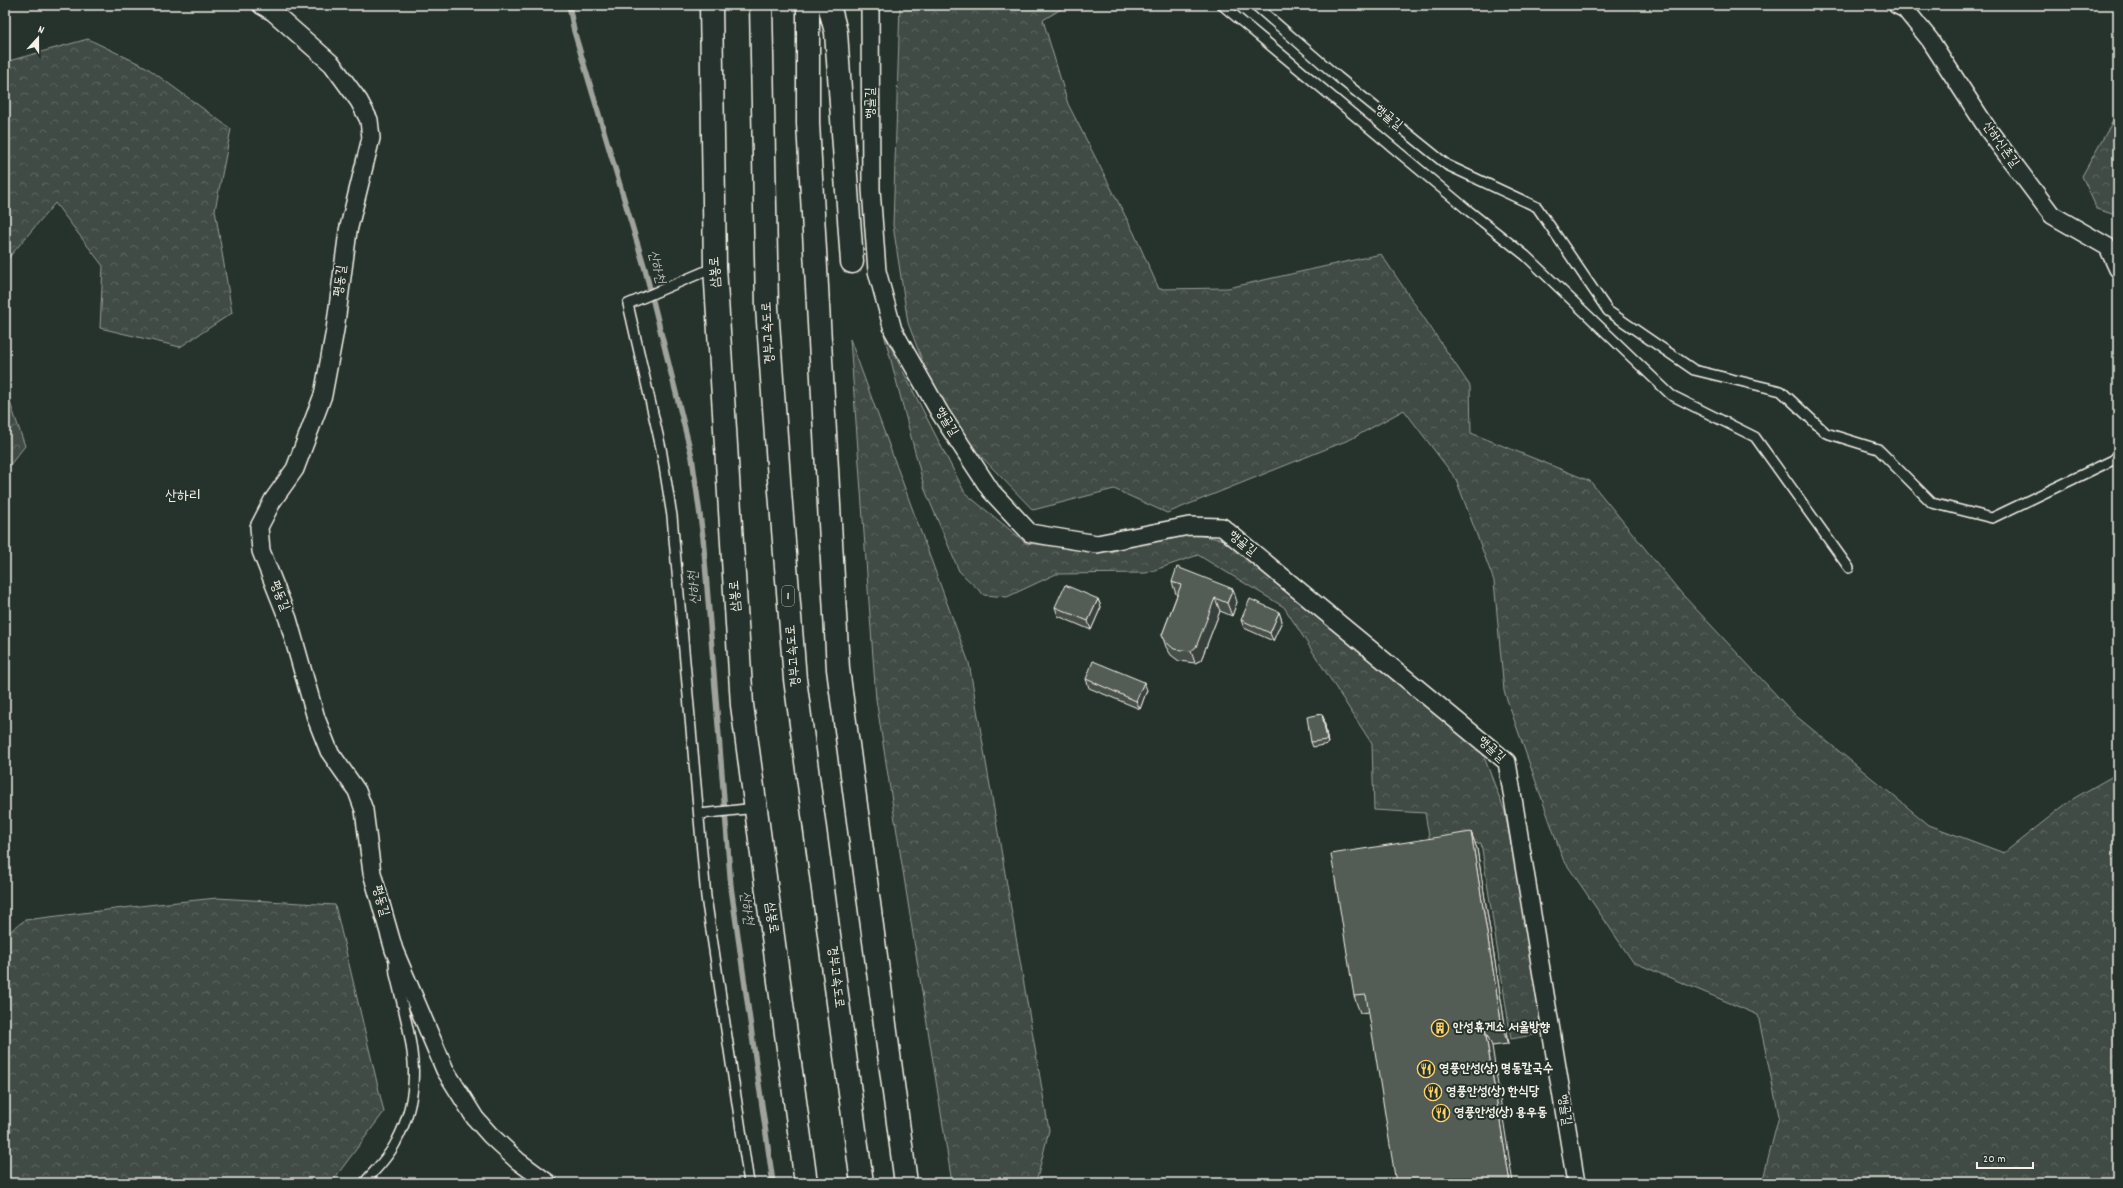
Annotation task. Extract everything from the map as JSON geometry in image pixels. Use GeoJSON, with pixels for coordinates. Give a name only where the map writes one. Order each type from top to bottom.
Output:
{"type":"FeatureCollection","features":[{"type":"Feature","properties":{"kind":"main road","name":"삼봉로"},"geometry":{"type":"LineString","coordinates":[[711,5],[715,267],[747,809],[806,1183]]}},
{"type":"Feature","properties":{"kind":"main road","name":"경부고속도로"},"geometry":{"type":"LineString","coordinates":[[761,5],[767,308],[778,479],[795,679],[862,1183]]}},
{"type":"Feature","properties":{"kind":"main road"},"geometry":{"type":"LineString","coordinates":[[808,5],[808,123],[838,669],[906,1183]]}},
{"type":"Feature","properties":{"kind":"main road"},"geometry":{"type":"LineString","coordinates":[[829,5],[836,32],[852,262]]}},
{"type":"Feature","properties":{"kind":"street","name":"평동길"},"geometry":{"type":"LineString","coordinates":[[261,5],[274,12],[332,64],[359,101],[369,120],[370,138],[348,231],[335,330],[322,395],[295,469],[273,500],[259,527],[262,551],[288,619],[316,718],[329,752],[357,791],[364,810],[372,873],[394,950],[445,1070],[475,1118],[490,1136],[518,1161],[548,1183]]}},
{"type":"Feature","properties":{"kind":"street","name":"행골길"},"geometry":{"type":"LineString","coordinates":[[870,5],[871,189],[877,271],[893,330],[940,413],[991,491],[1030,533],[1097,544],[1189,526],[1222,527],[1507,762],[1576,1183]]}},
{"type":"Feature","properties":{"kind":"street","name":"산하신촌길"},"geometry":{"type":"LineString","coordinates":[[1898,5],[1905,10],[1930,40],[1989,131],[2052,215],[2108,247],[2118,269]]}},
{"type":"Feature","properties":{"kind":"lane"},"geometry":{"type":"LineString","coordinates":[[1222,5],[1469,211],[1526,256],[1671,395],[1755,437],[1849,568]]}},
{"type":"Feature","properties":{"kind":"lane","name":"행골길"},"geometry":{"type":"LineString","coordinates":[[1255,5],[1338,77],[1447,165],[1537,207],[1608,311],[1694,370],[1781,391],[1826,433],[1878,449],[1932,503],[1992,518],[2113,460],[2118,455]]}},
{"type":"Feature","properties":{"kind":"lane"},"geometry":{"type":"LineString","coordinates":[[715,267],[684,282],[628,304],[661,448],[672,516],[706,897],[749,1183]]}},
{"type":"Feature","properties":{"kind":"lane"},"geometry":{"type":"LineString","coordinates":[[699,814],[747,809]]}},
{"type":"Feature","properties":{"kind":"lane"},"geometry":{"type":"LineString","coordinates":[[364,1183],[396,1144],[408,1116],[414,1087],[411,1040],[395,974],[394,950]]}},
{"type":"Feature","properties":{"kind":"green space"},"geometry":{"type":"Polygon","coordinates":[[[900,5],[1068,5],[1043,20],[1068,104],[1134,233],[1159,289],[1228,288],[1381,254],[1470,386],[1471,433],[1590,481],[1681,593],[1796,716],[1929,825],[2004,853],[2071,800],[2118,773],[2118,1183],[1762,1183],[1779,1116],[1758,1015],[1633,962],[1563,859],[1504,691],[1494,581],[1456,479],[1404,410],[1351,439],[1167,513],[1114,489],[1033,510],[944,418],[908,323],[893,225],[900,5]]]}},
{"type":"Feature","properties":{"kind":"green space"},"geometry":{"type":"Polygon","coordinates":[[[88,39],[146,67],[231,129],[215,210],[232,313],[180,347],[100,328],[103,266],[55,203],[5,262],[5,62],[88,39]]]}},
{"type":"Feature","properties":{"kind":"green space"},"geometry":{"type":"Polygon","coordinates":[[[2118,112],[2118,216],[2097,209],[2082,176],[2118,112]]]}},
{"type":"Feature","properties":{"kind":"green space"},"geometry":{"type":"Polygon","coordinates":[[[884,334],[965,493],[1026,543],[1110,552],[1189,526],[1186,533],[1236,542],[1481,749],[1505,812],[1545,1033],[1511,1039],[1481,843],[1431,848],[1425,813],[1374,810],[1372,744],[1284,607],[1198,555],[1146,573],[1056,574],[1007,597],[984,595],[959,571],[925,490],[884,334]]]}},
{"type":"Feature","properties":{"kind":"green space"},"geometry":{"type":"Polygon","coordinates":[[[850,339],[969,663],[1049,1130],[1036,1183],[952,1183],[876,699],[850,339]]]}},
{"type":"Feature","properties":{"kind":"green space"},"geometry":{"type":"Polygon","coordinates":[[[5,388],[25,446],[5,471],[5,388]]]}},
{"type":"Feature","properties":{"kind":"green space"},"geometry":{"type":"Polygon","coordinates":[[[217,898],[335,905],[384,1112],[331,1183],[5,1183],[5,935],[25,920],[217,898]]]}},
{"type":"Feature","properties":{"kind":"building"},"geometry":{"type":"Polygon","coordinates":[[[1177,567],[1233,589],[1227,603],[1215,598],[1196,647],[1191,651],[1174,649],[1166,642],[1162,635],[1181,585],[1172,582],[1177,567]]]}},
{"type":"Feature","properties":{"kind":"building"},"geometry":{"type":"Polygon","coordinates":[[[1065,585],[1098,599],[1088,621],[1055,607],[1065,585]]]}},
{"type":"Feature","properties":{"kind":"building"},"geometry":{"type":"Polygon","coordinates":[[[1250,599],[1279,612],[1270,633],[1241,620],[1250,599]]]}},
{"type":"Feature","properties":{"kind":"building"},"geometry":{"type":"Polygon","coordinates":[[[1093,661],[1144,682],[1136,701],[1086,679],[1093,661]]]}},
{"type":"Feature","properties":{"kind":"building"},"geometry":{"type":"Polygon","coordinates":[[[1322,714],[1327,740],[1311,742],[1307,717],[1322,714]]]}},
{"type":"Feature","properties":{"kind":"building","name":"안성휴게소 서울방향"},"geometry":{"type":"Polygon","coordinates":[[[1471,832],[1502,1027],[1485,1030],[1510,1183],[1396,1183],[1366,995],[1354,996],[1331,854],[1471,832]]]}},
{"type":"Feature","properties":{"kind":"waterway","name":"산하천"},"geometry":{"type":"LineString","coordinates":[[569,5],[574,31],[645,269],[692,457],[703,537],[731,887],[773,1183]]}},
{"type":"Feature","properties":{"kind":"place","name":"안성휴게소 서울방향"},"geometry":{"type":"Point","coordinates":[1440,1028]}},
{"type":"Feature","properties":{"kind":"place","name":"영풍안성(상) 명동칼국수"},"geometry":{"type":"Point","coordinates":[1426,1069]}},
{"type":"Feature","properties":{"kind":"place","name":"영풍안성(상) 한식당"},"geometry":{"type":"Point","coordinates":[1433,1092]}},
{"type":"Feature","properties":{"kind":"place","name":"영풍안성(상) 용우동"},"geometry":{"type":"Point","coordinates":[1441,1113]}},
{"type":"Feature","properties":{"kind":"district","name":"산하리"},"geometry":{"type":"Point","coordinates":[183,497]}}]}
